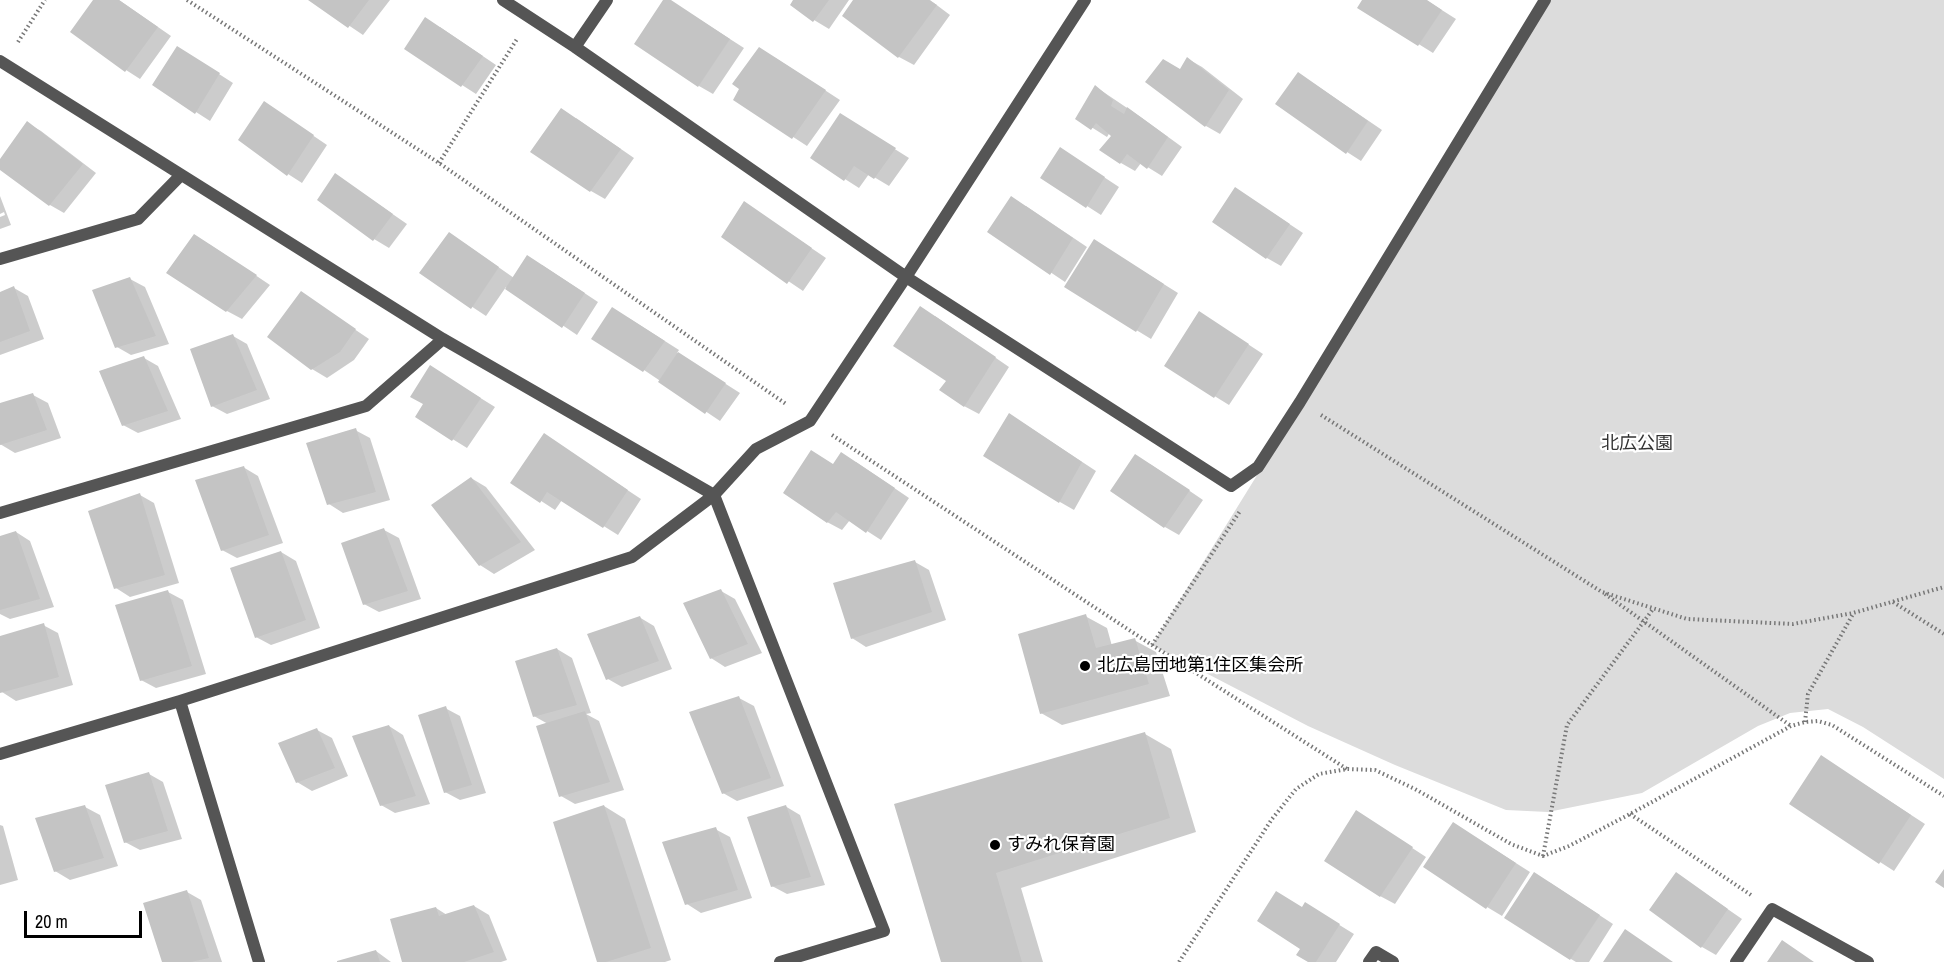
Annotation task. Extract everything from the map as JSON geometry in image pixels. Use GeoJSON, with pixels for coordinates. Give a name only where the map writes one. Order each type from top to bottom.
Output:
{"type":"FeatureCollection","features":[{"type":"Feature","properties":{"kind":"street"},"geometry":{"type":"LineString","coordinates":[[503,0],[575,47],[906,277],[1230,486],[1258,467],[1545,0]]}},
{"type":"Feature","properties":{"kind":"street"},"geometry":{"type":"LineString","coordinates":[[575,47],[607,0]]}},
{"type":"Feature","properties":{"kind":"street"},"geometry":{"type":"LineString","coordinates":[[0,754],[180,701],[632,557],[714,495],[756,450],[810,421],[906,277],[1084,0]]}},
{"type":"Feature","properties":{"kind":"street"},"geometry":{"type":"LineString","coordinates":[[2,62],[443,339],[714,495],[884,931],[780,962]]}},
{"type":"Feature","properties":{"kind":"street"},"geometry":{"type":"LineString","coordinates":[[0,259],[138,219],[180,175]]}},
{"type":"Feature","properties":{"kind":"street"},"geometry":{"type":"LineString","coordinates":[[0,513],[366,406],[443,339]]}},
{"type":"Feature","properties":{"kind":"street"},"geometry":{"type":"LineString","coordinates":[[180,701],[260,962]]}},
{"type":"Feature","properties":{"kind":"street"},"geometry":{"type":"LineString","coordinates":[[1737,962],[1772,909],[1868,962]]}},
{"type":"Feature","properties":{"kind":"street"},"geometry":{"type":"LineString","coordinates":[[1369,962],[1376,952],[1392,962]]}},
{"type":"Feature","properties":{"kind":"path"},"geometry":{"type":"LineString","coordinates":[[2,62],[45,0]]}},
{"type":"Feature","properties":{"kind":"path"},"geometry":{"type":"LineString","coordinates":[[187,0],[439,163],[810,421],[1152,645],[1347,769]]}},
{"type":"Feature","properties":{"kind":"path"},"geometry":{"type":"LineString","coordinates":[[439,163],[530,18]]}},
{"type":"Feature","properties":{"kind":"path"},"geometry":{"type":"LineString","coordinates":[[1300,402],[1602,592],[1791,726]]}},
{"type":"Feature","properties":{"kind":"path"},"geometry":{"type":"LineString","coordinates":[[1152,645],[1241,509],[1230,486]]}},
{"type":"Feature","properties":{"kind":"path"},"geometry":{"type":"LineString","coordinates":[[1602,592],[1687,619],[1793,624],[1853,613],[1944,587]]}},
{"type":"Feature","properties":{"kind":"path"},"geometry":{"type":"LineString","coordinates":[[1893,602],[1944,634]]}},
{"type":"Feature","properties":{"kind":"path"},"geometry":{"type":"LineString","coordinates":[[1543,856],[1567,725],[1653,609]]}},
{"type":"Feature","properties":{"kind":"path"},"geometry":{"type":"LineString","coordinates":[[1805,722],[1808,694],[1853,613]]}},
{"type":"Feature","properties":{"kind":"path"},"geometry":{"type":"LineString","coordinates":[[1179,962],[1272,819],[1296,789],[1319,774],[1347,769],[1375,771],[1415,789],[1511,844],[1543,856],[1569,846],[1791,726],[1805,722],[1818,721],[1832,725],[1944,796]]}},
{"type":"Feature","properties":{"kind":"path"},"geometry":{"type":"LineString","coordinates":[[1630,814],[1772,909]]}},
{"type":"Feature","properties":{"kind":"green space","name":"北広公園"},"geometry":{"type":"Polygon","coordinates":[[[1551,0],[1944,0],[1944,779],[1863,727],[1828,709],[1790,713],[1758,726],[1642,793],[1548,812],[1506,810],[1395,765],[1308,726],[1152,645],[1551,0]]]}},
{"type":"Feature","properties":{"kind":"building"},"geometry":{"type":"Polygon","coordinates":[[[93,0],[119,0],[158,27],[125,72],[70,32],[93,0]]]}},
{"type":"Feature","properties":{"kind":"building"},"geometry":{"type":"Polygon","coordinates":[[[308,0],[369,0],[348,28],[308,0]]]}},
{"type":"Feature","properties":{"kind":"building"},"geometry":{"type":"Polygon","coordinates":[[[663,0],[671,0],[730,39],[698,87],[634,44],[663,0]]]}},
{"type":"Feature","properties":{"kind":"building"},"geometry":{"type":"Polygon","coordinates":[[[793,0],[829,0],[813,22],[790,5],[793,0]]]}},
{"type":"Feature","properties":{"kind":"building"},"geometry":{"type":"Polygon","coordinates":[[[853,0],[929,0],[937,5],[898,58],[842,16],[853,0]]]}},
{"type":"Feature","properties":{"kind":"building"},"geometry":{"type":"Polygon","coordinates":[[[1362,0],[1427,0],[1442,10],[1418,46],[1357,8],[1362,0]]]}},
{"type":"Feature","properties":{"kind":"building"},"geometry":{"type":"Polygon","coordinates":[[[425,17],[483,56],[461,87],[404,49],[425,17]]]}},
{"type":"Feature","properties":{"kind":"building"},"geometry":{"type":"Polygon","coordinates":[[[177,46],[220,73],[195,114],[152,85],[177,46]]]}},
{"type":"Feature","properties":{"kind":"building"},"geometry":{"type":"Polygon","coordinates":[[[759,47],[826,90],[792,139],[733,100],[739,89],[732,84],[759,47]]]}},
{"type":"Feature","properties":{"kind":"building"},"geometry":{"type":"Polygon","coordinates":[[[1187,57],[1229,90],[1205,127],[1145,82],[1163,59],[1180,69],[1187,57]]]}},
{"type":"Feature","properties":{"kind":"building"},"geometry":{"type":"Polygon","coordinates":[[[1298,72],[1368,121],[1346,154],[1275,104],[1298,72]]]}},
{"type":"Feature","properties":{"kind":"building"},"geometry":{"type":"Polygon","coordinates":[[[1095,85],[1113,100],[1111,106],[1124,114],[1127,107],[1168,137],[1147,169],[1127,154],[1120,164],[1099,150],[1111,136],[1096,123],[1091,130],[1075,119],[1095,85]]]}},
{"type":"Feature","properties":{"kind":"building"},"geometry":{"type":"Polygon","coordinates":[[[264,101],[314,135],[287,176],[238,140],[264,101]]]}},
{"type":"Feature","properties":{"kind":"building"},"geometry":{"type":"Polygon","coordinates":[[[561,108],[621,149],[590,192],[530,152],[561,108]]]}},
{"type":"Feature","properties":{"kind":"building"},"geometry":{"type":"Polygon","coordinates":[[[840,113],[896,148],[874,179],[854,166],[844,181],[810,158],[840,113]]]}},
{"type":"Feature","properties":{"kind":"building"},"geometry":{"type":"Polygon","coordinates":[[[27,121],[83,164],[49,206],[0,170],[0,159],[27,121]]]}},
{"type":"Feature","properties":{"kind":"building"},"geometry":{"type":"Polygon","coordinates":[[[1060,147],[1105,177],[1086,208],[1040,178],[1060,147]]]}},
{"type":"Feature","properties":{"kind":"building"},"geometry":{"type":"Polygon","coordinates":[[[335,173],[393,214],[373,241],[317,200],[335,173]]]}},
{"type":"Feature","properties":{"kind":"building"},"geometry":{"type":"Polygon","coordinates":[[[1235,187],[1290,224],[1266,259],[1212,222],[1235,187]]]}},
{"type":"Feature","properties":{"kind":"building"},"geometry":{"type":"Polygon","coordinates":[[[1011,196],[1073,238],[1050,275],[987,232],[1011,196]]]}},
{"type":"Feature","properties":{"kind":"building"},"geometry":{"type":"Polygon","coordinates":[[[744,201],[812,248],[787,284],[721,237],[744,201]]]}},
{"type":"Feature","properties":{"kind":"building"},"geometry":{"type":"Polygon","coordinates":[[[449,232],[499,267],[471,309],[419,273],[449,232]]]}},
{"type":"Feature","properties":{"kind":"building"},"geometry":{"type":"Polygon","coordinates":[[[194,234],[257,275],[226,312],[166,273],[194,234]]]}},
{"type":"Feature","properties":{"kind":"building"},"geometry":{"type":"Polygon","coordinates":[[[1094,239],[1164,284],[1136,332],[1064,287],[1094,239]]]}},
{"type":"Feature","properties":{"kind":"building"},"geometry":{"type":"Polygon","coordinates":[[[527,255],[585,293],[562,328],[505,289],[527,255]]]}},
{"type":"Feature","properties":{"kind":"building"},"geometry":{"type":"Polygon","coordinates":[[[130,277],[156,336],[115,348],[92,290],[130,277]]]}},
{"type":"Feature","properties":{"kind":"building"},"geometry":{"type":"Polygon","coordinates":[[[14,286],[30,331],[0,342],[0,292],[14,286]]]}},
{"type":"Feature","properties":{"kind":"building"},"geometry":{"type":"Polygon","coordinates":[[[301,291],[356,329],[340,352],[311,370],[267,337],[301,291]]]}},
{"type":"Feature","properties":{"kind":"building"},"geometry":{"type":"Polygon","coordinates":[[[920,306],[996,357],[964,407],[939,390],[946,381],[893,346],[920,306]]]}},
{"type":"Feature","properties":{"kind":"building"},"geometry":{"type":"Polygon","coordinates":[[[612,307],[665,341],[643,372],[591,339],[612,307]]]}},
{"type":"Feature","properties":{"kind":"building"},"geometry":{"type":"Polygon","coordinates":[[[1199,311],[1249,344],[1214,398],[1164,366],[1199,311]]]}},
{"type":"Feature","properties":{"kind":"building"},"geometry":{"type":"Polygon","coordinates":[[[233,334],[257,390],[211,407],[190,349],[233,334]]]}},
{"type":"Feature","properties":{"kind":"building"},"geometry":{"type":"Polygon","coordinates":[[[678,352],[726,383],[705,414],[658,382],[678,352]]]}},
{"type":"Feature","properties":{"kind":"building"},"geometry":{"type":"Polygon","coordinates":[[[144,356],[168,411],[122,426],[99,371],[144,356]]]}},
{"type":"Feature","properties":{"kind":"building"},"geometry":{"type":"Polygon","coordinates":[[[430,365],[481,398],[452,441],[415,417],[423,404],[410,397],[430,365]]]}},
{"type":"Feature","properties":{"kind":"building"},"geometry":{"type":"Polygon","coordinates":[[[33,393],[47,430],[0,445],[0,403],[33,393]]]}},
{"type":"Feature","properties":{"kind":"building"},"geometry":{"type":"Polygon","coordinates":[[[1009,413],[1082,462],[1059,503],[983,456],[1009,413]]]}},
{"type":"Feature","properties":{"kind":"building"},"geometry":{"type":"Polygon","coordinates":[[[356,428],[376,492],[327,505],[306,443],[356,428]]]}},
{"type":"Feature","properties":{"kind":"building"},"geometry":{"type":"Polygon","coordinates":[[[544,433],[628,490],[603,528],[547,492],[540,503],[510,483],[544,433]]]}},
{"type":"Feature","properties":{"kind":"building"},"geometry":{"type":"Polygon","coordinates":[[[811,450],[833,464],[841,452],[895,488],[866,533],[836,512],[827,523],[783,493],[811,450]]]}},
{"type":"Feature","properties":{"kind":"building"},"geometry":{"type":"Polygon","coordinates":[[[1135,454],[1190,490],[1164,528],[1110,491],[1135,454]]]}},
{"type":"Feature","properties":{"kind":"building"},"geometry":{"type":"Polygon","coordinates":[[[244,466],[269,535],[221,551],[195,480],[244,466]]]}},
{"type":"Feature","properties":{"kind":"building"},"geometry":{"type":"Polygon","coordinates":[[[471,477],[521,542],[479,566],[431,505],[471,477]]]}},
{"type":"Feature","properties":{"kind":"building"},"geometry":{"type":"Polygon","coordinates":[[[140,493],[165,575],[114,589],[88,511],[140,493]]]}},
{"type":"Feature","properties":{"kind":"building"},"geometry":{"type":"Polygon","coordinates":[[[384,528],[408,591],[363,605],[341,543],[384,528]]]}},
{"type":"Feature","properties":{"kind":"building"},"geometry":{"type":"Polygon","coordinates":[[[16,531],[40,599],[0,610],[0,536],[16,531]]]}},
{"type":"Feature","properties":{"kind":"building"},"geometry":{"type":"Polygon","coordinates":[[[281,551],[306,620],[255,638],[230,568],[281,551]]]}},
{"type":"Feature","properties":{"kind":"building"},"geometry":{"type":"Polygon","coordinates":[[[915,560],[932,612],[851,639],[833,583],[915,560]]]}},
{"type":"Feature","properties":{"kind":"building"},"geometry":{"type":"Polygon","coordinates":[[[721,589],[748,644],[710,659],[683,603],[721,589]]]}},
{"type":"Feature","properties":{"kind":"building"},"geometry":{"type":"Polygon","coordinates":[[[168,590],[192,666],[140,681],[115,605],[168,590]]]}},
{"type":"Feature","properties":{"kind":"building","name":"北広島団地第1住区集会所"},"geometry":{"type":"Polygon","coordinates":[[[1086,614],[1096,648],[1135,638],[1149,684],[1040,714],[1018,634],[1086,614]]]}},
{"type":"Feature","properties":{"kind":"building"},"geometry":{"type":"Polygon","coordinates":[[[640,616],[659,661],[606,680],[587,634],[640,616]]]}},
{"type":"Feature","properties":{"kind":"building"},"geometry":{"type":"Polygon","coordinates":[[[44,623],[59,677],[0,693],[0,636],[44,623]]]}},
{"type":"Feature","properties":{"kind":"building"},"geometry":{"type":"Polygon","coordinates":[[[557,648],[577,705],[533,717],[515,661],[557,648]]]}},
{"type":"Feature","properties":{"kind":"building"},"geometry":{"type":"Polygon","coordinates":[[[739,696],[771,778],[722,794],[689,712],[739,696]]]}},
{"type":"Feature","properties":{"kind":"building"},"geometry":{"type":"Polygon","coordinates":[[[446,706],[472,785],[444,793],[418,715],[446,706]]]}},
{"type":"Feature","properties":{"kind":"building"},"geometry":{"type":"Polygon","coordinates":[[[585,711],[610,782],[559,797],[536,726],[585,711]]]}},
{"type":"Feature","properties":{"kind":"building"},"geometry":{"type":"Polygon","coordinates":[[[389,725],[416,796],[380,806],[352,736],[389,725]]]}},
{"type":"Feature","properties":{"kind":"building"},"geometry":{"type":"Polygon","coordinates":[[[317,728],[335,768],[296,783],[278,743],[317,728]]]}},
{"type":"Feature","properties":{"kind":"building","name":"すみれ保育園"},"geometry":{"type":"Polygon","coordinates":[[[1145,732],[1170,818],[996,873],[1022,962],[941,962],[894,804],[1145,732]]]}},
{"type":"Feature","properties":{"kind":"building"},"geometry":{"type":"Polygon","coordinates":[[[1821,755],[1911,815],[1879,864],[1789,804],[1821,755]]]}},
{"type":"Feature","properties":{"kind":"building"},"geometry":{"type":"Polygon","coordinates":[[[149,772],[168,831],[124,843],[105,785],[149,772]]]}},
{"type":"Feature","properties":{"kind":"building"},"geometry":{"type":"Polygon","coordinates":[[[85,805],[104,858],[54,872],[35,818],[85,805]]]}},
{"type":"Feature","properties":{"kind":"building"},"geometry":{"type":"Polygon","coordinates":[[[604,805],[651,948],[606,962],[597,962],[553,822],[604,805]]]}},
{"type":"Feature","properties":{"kind":"building"},"geometry":{"type":"Polygon","coordinates":[[[786,805],[811,877],[771,887],[747,817],[786,805]]]}},
{"type":"Feature","properties":{"kind":"building"},"geometry":{"type":"Polygon","coordinates":[[[1356,810],[1413,847],[1380,897],[1324,861],[1356,810]]]}},
{"type":"Feature","properties":{"kind":"building"},"geometry":{"type":"Polygon","coordinates":[[[1453,822],[1516,863],[1486,909],[1423,867],[1453,822]]]}},
{"type":"Feature","properties":{"kind":"building"},"geometry":{"type":"Polygon","coordinates":[[[716,827],[738,890],[685,905],[662,842],[716,827]]]}},
{"type":"Feature","properties":{"kind":"building"},"geometry":{"type":"Polygon","coordinates":[[[1944,869],[1944,888],[1935,882],[1944,869]]]}},
{"type":"Feature","properties":{"kind":"building"},"geometry":{"type":"Polygon","coordinates":[[[1534,872],[1600,915],[1570,960],[1504,918],[1534,872]]]}},
{"type":"Feature","properties":{"kind":"building"},"geometry":{"type":"Polygon","coordinates":[[[1676,872],[1728,909],[1701,948],[1649,910],[1676,872]]]}},
{"type":"Feature","properties":{"kind":"building"},"geometry":{"type":"Polygon","coordinates":[[[187,890],[209,958],[191,962],[162,962],[143,903],[187,890]]]}},
{"type":"Feature","properties":{"kind":"building"},"geometry":{"type":"Polygon","coordinates":[[[1276,891],[1302,907],[1305,902],[1340,924],[1316,962],[1308,962],[1296,955],[1300,949],[1257,921],[1276,891]]]}},
{"type":"Feature","properties":{"kind":"building"},"geometry":{"type":"Polygon","coordinates":[[[474,905],[494,952],[464,962],[402,962],[390,919],[436,907],[439,916],[474,905]]]}},
{"type":"Feature","properties":{"kind":"building"},"geometry":{"type":"Polygon","coordinates":[[[1625,929],[1673,962],[1603,962],[1625,929]]]}},
{"type":"Feature","properties":{"kind":"building"},"geometry":{"type":"Polygon","coordinates":[[[1782,940],[1814,962],[1767,962],[1782,940]]]}},
{"type":"Feature","properties":{"kind":"building"},"geometry":{"type":"Polygon","coordinates":[[[376,950],[380,962],[337,962],[337,961],[376,950]]]}},
{"type":"Feature","properties":{"kind":"place","name":"北広島団地第1住区集会所"},"geometry":{"type":"Point","coordinates":[1085,666]}},
{"type":"Feature","properties":{"kind":"place","name":"すみれ保育園"},"geometry":{"type":"Point","coordinates":[995,845]}}]}
